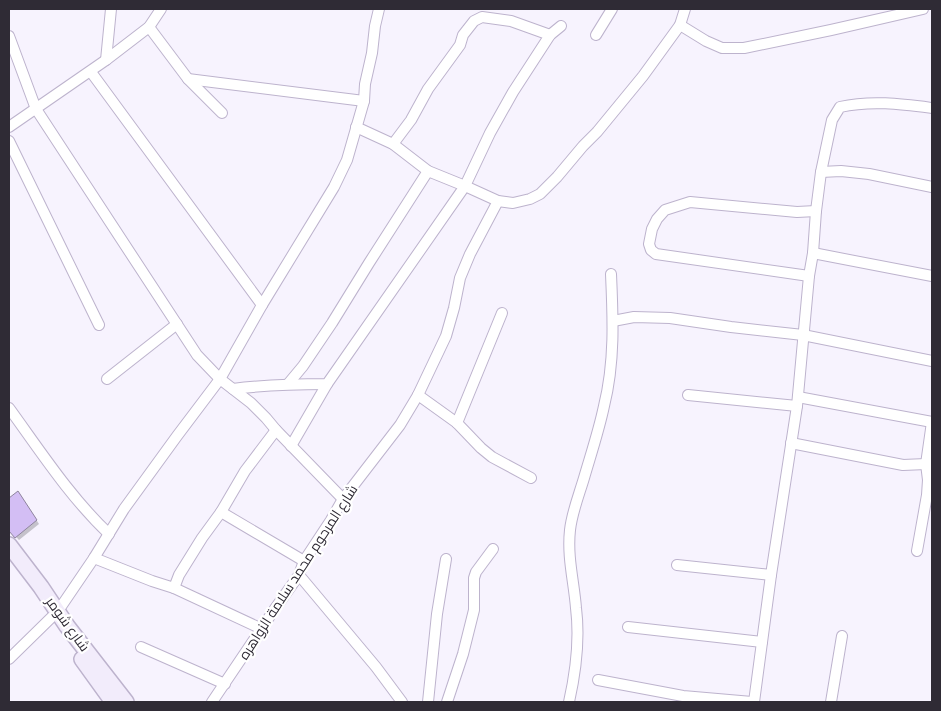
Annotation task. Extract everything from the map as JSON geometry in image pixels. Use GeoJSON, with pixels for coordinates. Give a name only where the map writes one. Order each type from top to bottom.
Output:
{"type":"FeatureCollection","features":[{"type":"Feature","properties":{"kind":"main road","name":"شارع شومر"},"geometry":{"type":"LineString","coordinates":[[9,545],[41,587],[55,614],[113,702]]}},
{"type":"Feature","properties":{"kind":"main road","name":"شارع شومر"},"geometry":{"type":"LineString","coordinates":[[9,562],[55,614],[126,702]]}},
{"type":"Feature","properties":{"kind":"street"},"geometry":{"type":"LineString","coordinates":[[106,60],[111,9]]}},
{"type":"Feature","properties":{"kind":"street"},"geometry":{"type":"LineString","coordinates":[[9,127],[91,72],[149,27],[161,9]]}},
{"type":"Feature","properties":{"kind":"street"},"geometry":{"type":"LineString","coordinates":[[9,659],[55,614],[146,480],[220,379],[262,305],[334,187],[347,160],[364,101],[365,84],[372,53],[374,26],[379,9]]}},
{"type":"Feature","properties":{"kind":"street"},"geometry":{"type":"LineString","coordinates":[[596,35],[612,9]]}},
{"type":"Feature","properties":{"kind":"street"},"geometry":{"type":"LineString","coordinates":[[356,127],[393,144],[428,170],[498,201],[513,204],[530,199],[540,194],[557,177],[621,104],[680,25],[685,9]]}},
{"type":"Feature","properties":{"kind":"street"},"geometry":{"type":"LineString","coordinates":[[680,25],[706,41],[722,48],[744,48],[922,9]]}},
{"type":"Feature","properties":{"kind":"street"},"geometry":{"type":"LineString","coordinates":[[393,144],[411,120],[428,89],[460,45],[463,35],[474,21],[482,17],[511,21],[550,35]]}},
{"type":"Feature","properties":{"kind":"street"},"geometry":{"type":"LineString","coordinates":[[291,446],[328,384],[465,186],[490,132],[513,92],[550,35],[561,26]]}},
{"type":"Feature","properties":{"kind":"street"},"geometry":{"type":"LineString","coordinates":[[149,27],[188,79],[222,113]]}},
{"type":"Feature","properties":{"kind":"street"},"geometry":{"type":"LineString","coordinates":[[10,44],[36,109],[197,355],[220,379],[251,403],[343,499]]}},
{"type":"Feature","properties":{"kind":"street"},"geometry":{"type":"LineString","coordinates":[[91,72],[262,305]]}},
{"type":"Feature","properties":{"kind":"street"},"geometry":{"type":"LineString","coordinates":[[188,79],[364,101]]}},
{"type":"Feature","properties":{"kind":"street"},"geometry":{"type":"LineString","coordinates":[[598,680],[683,696],[753,702],[798,402],[816,211],[821,172],[832,120],[840,107],[857,103],[884,102],[932,108]]}},
{"type":"Feature","properties":{"kind":"street"},"geometry":{"type":"LineString","coordinates":[[9,141],[99,325]]}},
{"type":"Feature","properties":{"kind":"street"},"geometry":{"type":"LineString","coordinates":[[288,384],[303,366],[332,323],[428,170]]}},
{"type":"Feature","properties":{"kind":"street"},"geometry":{"type":"LineString","coordinates":[[821,172],[840,171],[869,174],[932,188]]}},
{"type":"Feature","properties":{"kind":"street","name":"شارع المرحوم محمد سلامة الزواهره"},"geometry":{"type":"LineString","coordinates":[[212,702],[299,576],[304,561],[343,499],[400,424],[418,396],[446,336],[460,278],[466,262],[498,201]]}},
{"type":"Feature","properties":{"kind":"street"},"geometry":{"type":"LineString","coordinates":[[809,276],[656,254],[651,250],[649,244],[652,229],[657,219],[665,210],[690,202],[797,212],[816,211]]}},
{"type":"Feature","properties":{"kind":"street"},"geometry":{"type":"LineString","coordinates":[[813,253],[932,276]]}},
{"type":"Feature","properties":{"kind":"street"},"geometry":{"type":"LineString","coordinates":[[569,702],[575,675],[578,637],[577,609],[569,550],[570,527],[596,439],[609,385],[613,321],[612,274]]}},
{"type":"Feature","properties":{"kind":"street"},"geometry":{"type":"LineString","coordinates":[[457,424],[502,313]]}},
{"type":"Feature","properties":{"kind":"street"},"geometry":{"type":"LineString","coordinates":[[613,321],[634,317],[670,318],[803,335],[932,361]]}},
{"type":"Feature","properties":{"kind":"street"},"geometry":{"type":"LineString","coordinates":[[107,379],[177,324]]}},
{"type":"Feature","properties":{"kind":"street"},"geometry":{"type":"LineString","coordinates":[[233,389],[288,384],[328,384]]}},
{"type":"Feature","properties":{"kind":"street"},"geometry":{"type":"LineString","coordinates":[[688,395],[798,402],[932,422],[926,464],[930,496],[917,551]]}},
{"type":"Feature","properties":{"kind":"street"},"geometry":{"type":"LineString","coordinates":[[418,396],[457,424],[492,458],[530,478]]}},
{"type":"Feature","properties":{"kind":"street"},"geometry":{"type":"LineString","coordinates":[[9,408],[77,501],[109,534]]}},
{"type":"Feature","properties":{"kind":"street"},"geometry":{"type":"LineString","coordinates":[[174,588],[179,575],[221,512],[245,471],[276,430]]}},
{"type":"Feature","properties":{"kind":"street"},"geometry":{"type":"LineString","coordinates":[[791,443],[903,465],[926,464]]}},
{"type":"Feature","properties":{"kind":"street"},"geometry":{"type":"LineString","coordinates":[[221,512],[304,561]]}},
{"type":"Feature","properties":{"kind":"street"},"geometry":{"type":"LineString","coordinates":[[447,702],[463,654],[474,610],[474,578],[476,572],[493,549]]}},
{"type":"Feature","properties":{"kind":"street"},"geometry":{"type":"LineString","coordinates":[[94,558],[152,582],[174,588],[262,629]]}},
{"type":"Feature","properties":{"kind":"street"},"geometry":{"type":"LineString","coordinates":[[428,702],[437,614],[446,559]]}},
{"type":"Feature","properties":{"kind":"street"},"geometry":{"type":"LineString","coordinates":[[677,565],[771,575]]}},
{"type":"Feature","properties":{"kind":"street"},"geometry":{"type":"LineString","coordinates":[[299,576],[376,667],[402,702]]}},
{"type":"Feature","properties":{"kind":"street"},"geometry":{"type":"LineString","coordinates":[[628,627],[762,642]]}},
{"type":"Feature","properties":{"kind":"street"},"geometry":{"type":"LineString","coordinates":[[831,702],[842,636]]}},
{"type":"Feature","properties":{"kind":"street"},"geometry":{"type":"LineString","coordinates":[[141,648],[225,684]]}},
{"type":"Feature","properties":{"kind":"building"},"geometry":{"type":"Polygon","coordinates":[[[18,491],[37,520],[15,538],[9,531],[9,498],[18,491]]]}}]}
